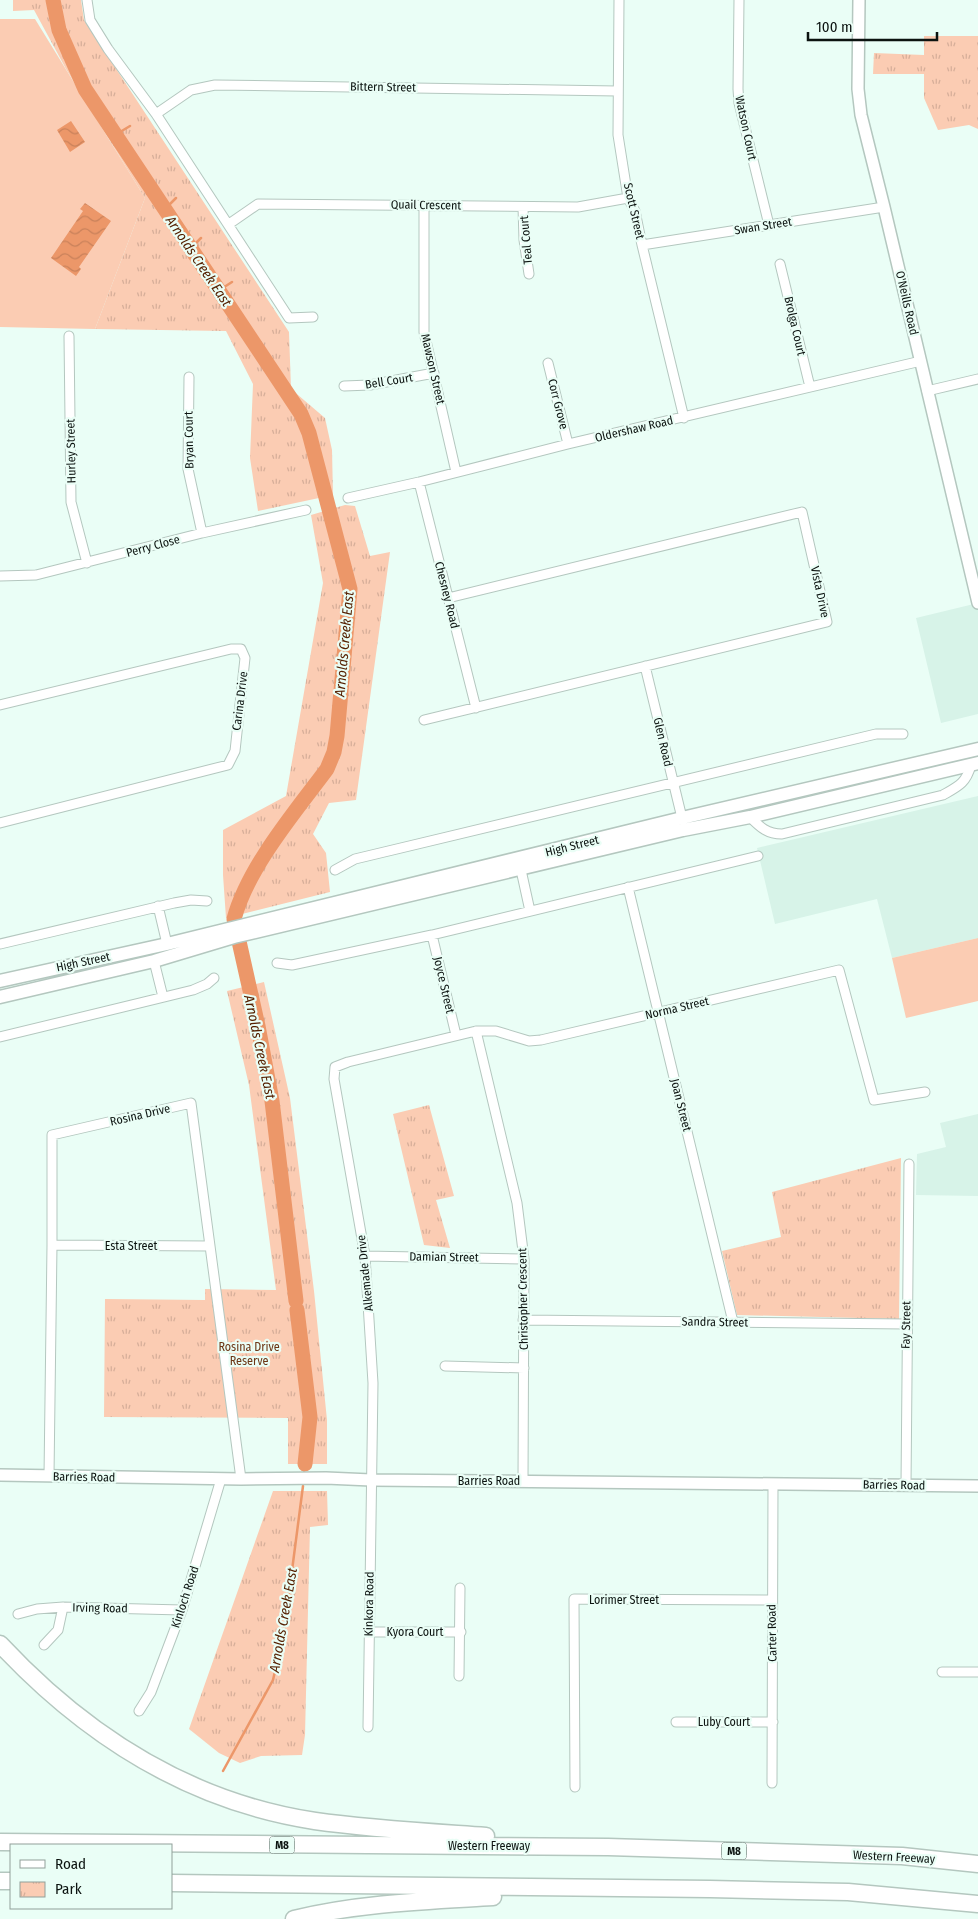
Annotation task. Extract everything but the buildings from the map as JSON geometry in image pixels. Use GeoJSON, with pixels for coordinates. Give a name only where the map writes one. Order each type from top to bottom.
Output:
{"type":"FeatureCollection","features":[{"type":"Feature","properties":{"kind":"highway"},"geometry":{"type":"LineString","coordinates":[[0,1644],[25,1671],[66,1708],[117,1745],[180,1779],[241,1803],[273,1812],[314,1820],[385,1830],[509,1838],[565,1847]]}},
{"type":"Feature","properties":{"kind":"highway","name":"Western Freeway"},"geometry":{"type":"LineString","coordinates":[[0,1842],[565,1847],[902,1856],[978,1864]]}},
{"type":"Feature","properties":{"kind":"highway"},"geometry":{"type":"LineString","coordinates":[[172,1883],[848,1892],[978,1904]]}},
{"type":"Feature","properties":{"kind":"highway"},"geometry":{"type":"LineString","coordinates":[[294,1919],[328,1912],[383,1905],[622,1889]]}},
{"type":"Feature","properties":{"kind":"main road","name":"High Street"},"geometry":{"type":"LineString","coordinates":[[0,980],[150,947],[246,929],[519,865],[978,749]]}},
{"type":"Feature","properties":{"kind":"main road","name":"High Street"},"geometry":{"type":"LineString","coordinates":[[682,824],[750,817],[974,764]]}},
{"type":"Feature","properties":{"kind":"main road","name":"High Street"},"geometry":{"type":"LineString","coordinates":[[0,997],[154,961],[232,932]]}},
{"type":"Feature","properties":{"kind":"main road"},"geometry":{"type":"LineString","coordinates":[[167,944],[170,956]]}},
{"type":"Feature","properties":{"kind":"main road"},"geometry":{"type":"LineString","coordinates":[[150,947],[154,961]]}},
{"type":"Feature","properties":{"kind":"street"},"geometry":{"type":"LineString","coordinates":[[87,0],[90,20],[108,49],[156,114],[289,318],[312,317]]}},
{"type":"Feature","properties":{"kind":"street","name":"Scott Street"},"geometry":{"type":"LineString","coordinates":[[618,0],[618,135],[628,198],[635,211],[684,418]]}},
{"type":"Feature","properties":{"kind":"street","name":"Watson Court"},"geometry":{"type":"LineString","coordinates":[[739,0],[739,103],[769,225]]}},
{"type":"Feature","properties":{"kind":"street","name":"O'Neills Road"},"geometry":{"type":"LineString","coordinates":[[859,0],[858,89],[861,115],[927,391],[972,558],[978,603]]}},
{"type":"Feature","properties":{"kind":"street","name":"Bittern Street"},"geometry":{"type":"LineString","coordinates":[[156,114],[191,90],[215,85],[617,90]]}},
{"type":"Feature","properties":{"kind":"street","name":"Quail Crescent"},"geometry":{"type":"LineString","coordinates":[[229,224],[258,204],[578,207],[628,198]]}},
{"type":"Feature","properties":{"kind":"street","name":"Mawson Street"},"geometry":{"type":"LineString","coordinates":[[424,205],[424,332],[456,472]]}},
{"type":"Feature","properties":{"kind":"street","name":"Teal Court"},"geometry":{"type":"LineString","coordinates":[[523,207],[524,240],[529,274]]}},
{"type":"Feature","properties":{"kind":"street","name":"Swan Street"},"geometry":{"type":"LineString","coordinates":[[642,245],[884,207]]}},
{"type":"Feature","properties":{"kind":"street","name":"Brolga Court"},"geometry":{"type":"LineString","coordinates":[[780,264],[810,387]]}},
{"type":"Feature","properties":{"kind":"street","name":"Hurley Street"},"geometry":{"type":"LineString","coordinates":[[69,336],[71,502],[87,563]]}},
{"type":"Feature","properties":{"kind":"street","name":"Oldershaw Road"},"geometry":{"type":"LineString","coordinates":[[348,498],[921,361]]}},
{"type":"Feature","properties":{"kind":"street","name":"Corr Grove"},"geometry":{"type":"LineString","coordinates":[[548,364],[568,444]]}},
{"type":"Feature","properties":{"kind":"street","name":"Bell Court"},"geometry":{"type":"LineString","coordinates":[[344,386],[370,385],[434,373]]}},
{"type":"Feature","properties":{"kind":"street","name":"Bryan Court"},"geometry":{"type":"LineString","coordinates":[[188,376],[188,469],[202,533]]}},
{"type":"Feature","properties":{"kind":"street"},"geometry":{"type":"LineString","coordinates":[[927,391],[978,379]]}},
{"type":"Feature","properties":{"kind":"street","name":"Chesney Road"},"geometry":{"type":"LineString","coordinates":[[420,482],[476,708]]}},
{"type":"Feature","properties":{"kind":"street","name":"Perry Close"},"geometry":{"type":"LineString","coordinates":[[0,576],[36,575],[202,533],[306,510]]}},
{"type":"Feature","properties":{"kind":"street","name":"Vista Drive"},"geometry":{"type":"LineString","coordinates":[[424,720],[827,622],[802,512],[448,598]]}},
{"type":"Feature","properties":{"kind":"street","name":"Carina Drive"},"geometry":{"type":"LineString","coordinates":[[0,704],[231,649],[241,649],[246,658],[234,751],[228,765],[0,823]]}},
{"type":"Feature","properties":{"kind":"street","name":"Glen Road"},"geometry":{"type":"LineString","coordinates":[[645,666],[682,824]]}},
{"type":"Feature","properties":{"kind":"street"},"geometry":{"type":"LineString","coordinates":[[335,870],[354,859],[673,782],[876,734],[903,734]]}},
{"type":"Feature","properties":{"kind":"street","name":"High Street"},"geometry":{"type":"LineString","coordinates":[[750,817],[761,829],[773,834],[782,834],[943,795],[959,786],[967,777],[974,764]]}},
{"type":"Feature","properties":{"kind":"street"},"geometry":{"type":"LineString","coordinates":[[277,963],[292,965],[432,936],[758,856]]}},
{"type":"Feature","properties":{"kind":"street"},"geometry":{"type":"LineString","coordinates":[[519,865],[530,911]]}},
{"type":"Feature","properties":{"kind":"street","name":"Joan Street"},"geometry":{"type":"LineString","coordinates":[[628,887],[733,1322]]}},
{"type":"Feature","properties":{"kind":"street"},"geometry":{"type":"LineString","coordinates":[[0,944],[158,906],[191,900],[207,901]]}},
{"type":"Feature","properties":{"kind":"street"},"geometry":{"type":"LineString","coordinates":[[158,906],[167,944]]}},
{"type":"Feature","properties":{"kind":"street","name":"Joyce Street"},"geometry":{"type":"LineString","coordinates":[[432,936],[456,1036]]}},
{"type":"Feature","properties":{"kind":"street"},"geometry":{"type":"LineString","coordinates":[[154,961],[163,997]]}},
{"type":"Feature","properties":{"kind":"street","name":"Norma Street"},"geometry":{"type":"LineString","coordinates":[[335,1067],[348,1062],[476,1031],[496,1031],[529,1040],[542,1040],[839,970],[874,1100],[925,1092]]}},
{"type":"Feature","properties":{"kind":"street"},"geometry":{"type":"LineString","coordinates":[[0,1037],[201,987],[214,978]]}},
{"type":"Feature","properties":{"kind":"street","name":"Christopher Crescent"},"geometry":{"type":"LineString","coordinates":[[476,1031],[517,1203],[524,1258],[523,1481]]}},
{"type":"Feature","properties":{"kind":"street","name":"Alkemade Drive"},"geometry":{"type":"LineString","coordinates":[[335,1067],[334,1079],[365,1256],[373,1383],[371,1480]]}},
{"type":"Feature","properties":{"kind":"street","name":"Rosina Drive"},"geometry":{"type":"LineString","coordinates":[[49,1476],[52,1135],[191,1103],[241,1479]]}},
{"type":"Feature","properties":{"kind":"street","name":"Fay Street"},"geometry":{"type":"LineString","coordinates":[[906,1485],[906,1324],[909,1164]]}},
{"type":"Feature","properties":{"kind":"street","name":"Esta Street"},"geometry":{"type":"LineString","coordinates":[[52,1245],[210,1246]]}},
{"type":"Feature","properties":{"kind":"street","name":"Damian Street"},"geometry":{"type":"LineString","coordinates":[[365,1256],[524,1258]]}},
{"type":"Feature","properties":{"kind":"street","name":"Sandra Street"},"geometry":{"type":"LineString","coordinates":[[524,1320],[906,1324]]}},
{"type":"Feature","properties":{"kind":"street"},"geometry":{"type":"LineString","coordinates":[[445,1366],[524,1368]]}},
{"type":"Feature","properties":{"kind":"street","name":"Barries Road"},"geometry":{"type":"LineString","coordinates":[[0,1475],[221,1479],[326,1478],[978,1486]]}},
{"type":"Feature","properties":{"kind":"street","name":"Kinloch Road"},"geometry":{"type":"LineString","coordinates":[[139,1711],[151,1692],[182,1610],[221,1479]]}},
{"type":"Feature","properties":{"kind":"street","name":"Kinkora Road"},"geometry":{"type":"LineString","coordinates":[[368,1727],[371,1480]]}},
{"type":"Feature","properties":{"kind":"street","name":"Carter Road"},"geometry":{"type":"LineString","coordinates":[[772,1783],[773,1484]]}},
{"type":"Feature","properties":{"kind":"street","name":"Kyora Court"},"geometry":{"type":"LineString","coordinates":[[459,1676],[460,1588]]}},
{"type":"Feature","properties":{"kind":"street","name":"Lorimer Street"},"geometry":{"type":"LineString","coordinates":[[574,1787],[574,1599],[772,1600]]}},
{"type":"Feature","properties":{"kind":"street"},"geometry":{"type":"LineString","coordinates":[[44,1645],[58,1630],[63,1607]]}},
{"type":"Feature","properties":{"kind":"street","name":"Irving Road"},"geometry":{"type":"LineString","coordinates":[[18,1614],[37,1609],[63,1607],[182,1610]]}},
{"type":"Feature","properties":{"kind":"street","name":"Kyora Court"},"geometry":{"type":"LineString","coordinates":[[369,1632],[461,1632]]}},
{"type":"Feature","properties":{"kind":"street"},"geometry":{"type":"LineString","coordinates":[[942,1672],[978,1672]]}},
{"type":"Feature","properties":{"kind":"street","name":"Luby Court"},"geometry":{"type":"LineString","coordinates":[[676,1722],[773,1722]]}},
{"type":"Feature","properties":{"kind":"shaded area"},"geometry":{"type":"Polygon","coordinates":[[[978,603],[978,714],[941,723],[916,618],[978,603]]]}},
{"type":"Feature","properties":{"kind":"shaded area"},"geometry":{"type":"Polygon","coordinates":[[[978,796],[978,938],[892,958],[877,899],[775,924],[757,848],[978,796]]]}},
{"type":"Feature","properties":{"kind":"shaded area"},"geometry":{"type":"Polygon","coordinates":[[[978,1114],[978,1196],[916,1195],[917,1154],[946,1147],[940,1123],[978,1114]]]}},
{"type":"Feature","properties":{"kind":"green space"},"geometry":{"type":"Polygon","coordinates":[[[13,0],[81,0],[84,20],[289,332],[291,389],[325,418],[332,450],[333,495],[258,511],[250,458],[253,384],[226,331],[95,329],[145,198],[66,69],[34,10],[13,11],[13,0]]]}},
{"type":"Feature","properties":{"kind":"green space"},"geometry":{"type":"Polygon","coordinates":[[[0,19],[35,19],[145,198],[95,329],[0,327],[0,19]]]}},
{"type":"Feature","properties":{"kind":"green space"},"geometry":{"type":"Polygon","coordinates":[[[924,36],[978,36],[978,129],[969,125],[938,130],[924,98],[924,74],[873,74],[874,53],[924,55],[924,36]]]}},
{"type":"Feature","properties":{"kind":"green space"},"geometry":{"type":"Polygon","coordinates":[[[345,505],[355,506],[370,556],[390,552],[356,800],[329,803],[313,834],[326,853],[330,892],[226,918],[223,875],[223,830],[286,796],[323,583],[311,515],[345,505]]]}},
{"type":"Feature","properties":{"kind":"green space"},"geometry":{"type":"Polygon","coordinates":[[[978,938],[978,1001],[906,1018],[892,958],[978,938]]]}},
{"type":"Feature","properties":{"kind":"green space","name":"Rosina Drive Reserve"},"geometry":{"type":"Polygon","coordinates":[[[264,982],[290,1098],[314,1291],[327,1420],[327,1464],[288,1464],[288,1418],[104,1417],[105,1299],[205,1300],[205,1289],[276,1290],[249,1085],[227,991],[264,982]]]}},
{"type":"Feature","properties":{"kind":"green space"},"geometry":{"type":"Polygon","coordinates":[[[429,1105],[454,1196],[436,1200],[450,1248],[424,1245],[393,1114],[429,1105]]]}},
{"type":"Feature","properties":{"kind":"green space"},"geometry":{"type":"Polygon","coordinates":[[[901,1158],[899,1319],[737,1315],[722,1251],[781,1237],[772,1192],[901,1158]]]}},
{"type":"Feature","properties":{"kind":"green space"},"geometry":{"type":"Polygon","coordinates":[[[273,1491],[327,1491],[328,1525],[310,1527],[305,1735],[302,1755],[261,1756],[240,1763],[219,1753],[189,1729],[273,1491]]]}},
{"type":"Feature","properties":{"kind":"water"},"geometry":{"type":"Polygon","coordinates":[[[71,121],[85,142],[70,152],[57,130],[71,121]]]}},
{"type":"Feature","properties":{"kind":"water"},"geometry":{"type":"Polygon","coordinates":[[[85,203],[111,221],[79,267],[81,269],[76,276],[51,258],[83,211],[80,209],[85,203]]]}},
{"type":"Feature","properties":{"kind":"waterway","name":"Arnolds Creek East"},"geometry":{"type":"LineString","coordinates":[[53,0],[59,30],[85,89],[301,414],[309,433],[350,589],[334,752],[327,769],[261,860],[241,899],[234,919],[258,1026],[272,1101],[296,1301]]}},
{"type":"Feature","properties":{"kind":"waterway"},"geometry":{"type":"LineString","coordinates":[[115,135],[130,126]]}},
{"type":"Feature","properties":{"kind":"waterway","name":"Arnolds Creek East"},"geometry":{"type":"LineString","coordinates":[[147,194],[157,199]]}},
{"type":"Feature","properties":{"kind":"waterway"},"geometry":{"type":"LineString","coordinates":[[164,210],[176,198]]}},
{"type":"Feature","properties":{"kind":"waterway"},"geometry":{"type":"LineString","coordinates":[[190,249],[201,238]]}},
{"type":"Feature","properties":{"kind":"waterway"},"geometry":{"type":"LineString","coordinates":[[218,291],[232,282]]}},
{"type":"Feature","properties":{"kind":"waterway","name":"Arnolds Creek East"},"geometry":{"type":"LineString","coordinates":[[297,1310],[310,1417],[305,1464]]}},
{"type":"Feature","properties":{"kind":"waterway","name":"Arnolds Creek East"},"geometry":{"type":"LineString","coordinates":[[304,1471],[305,1464]]}},
{"type":"Feature","properties":{"kind":"waterway","name":"Arnolds Creek East"},"geometry":{"type":"LineString","coordinates":[[223,1771],[273,1680],[284,1632],[303,1486]]}}]}
